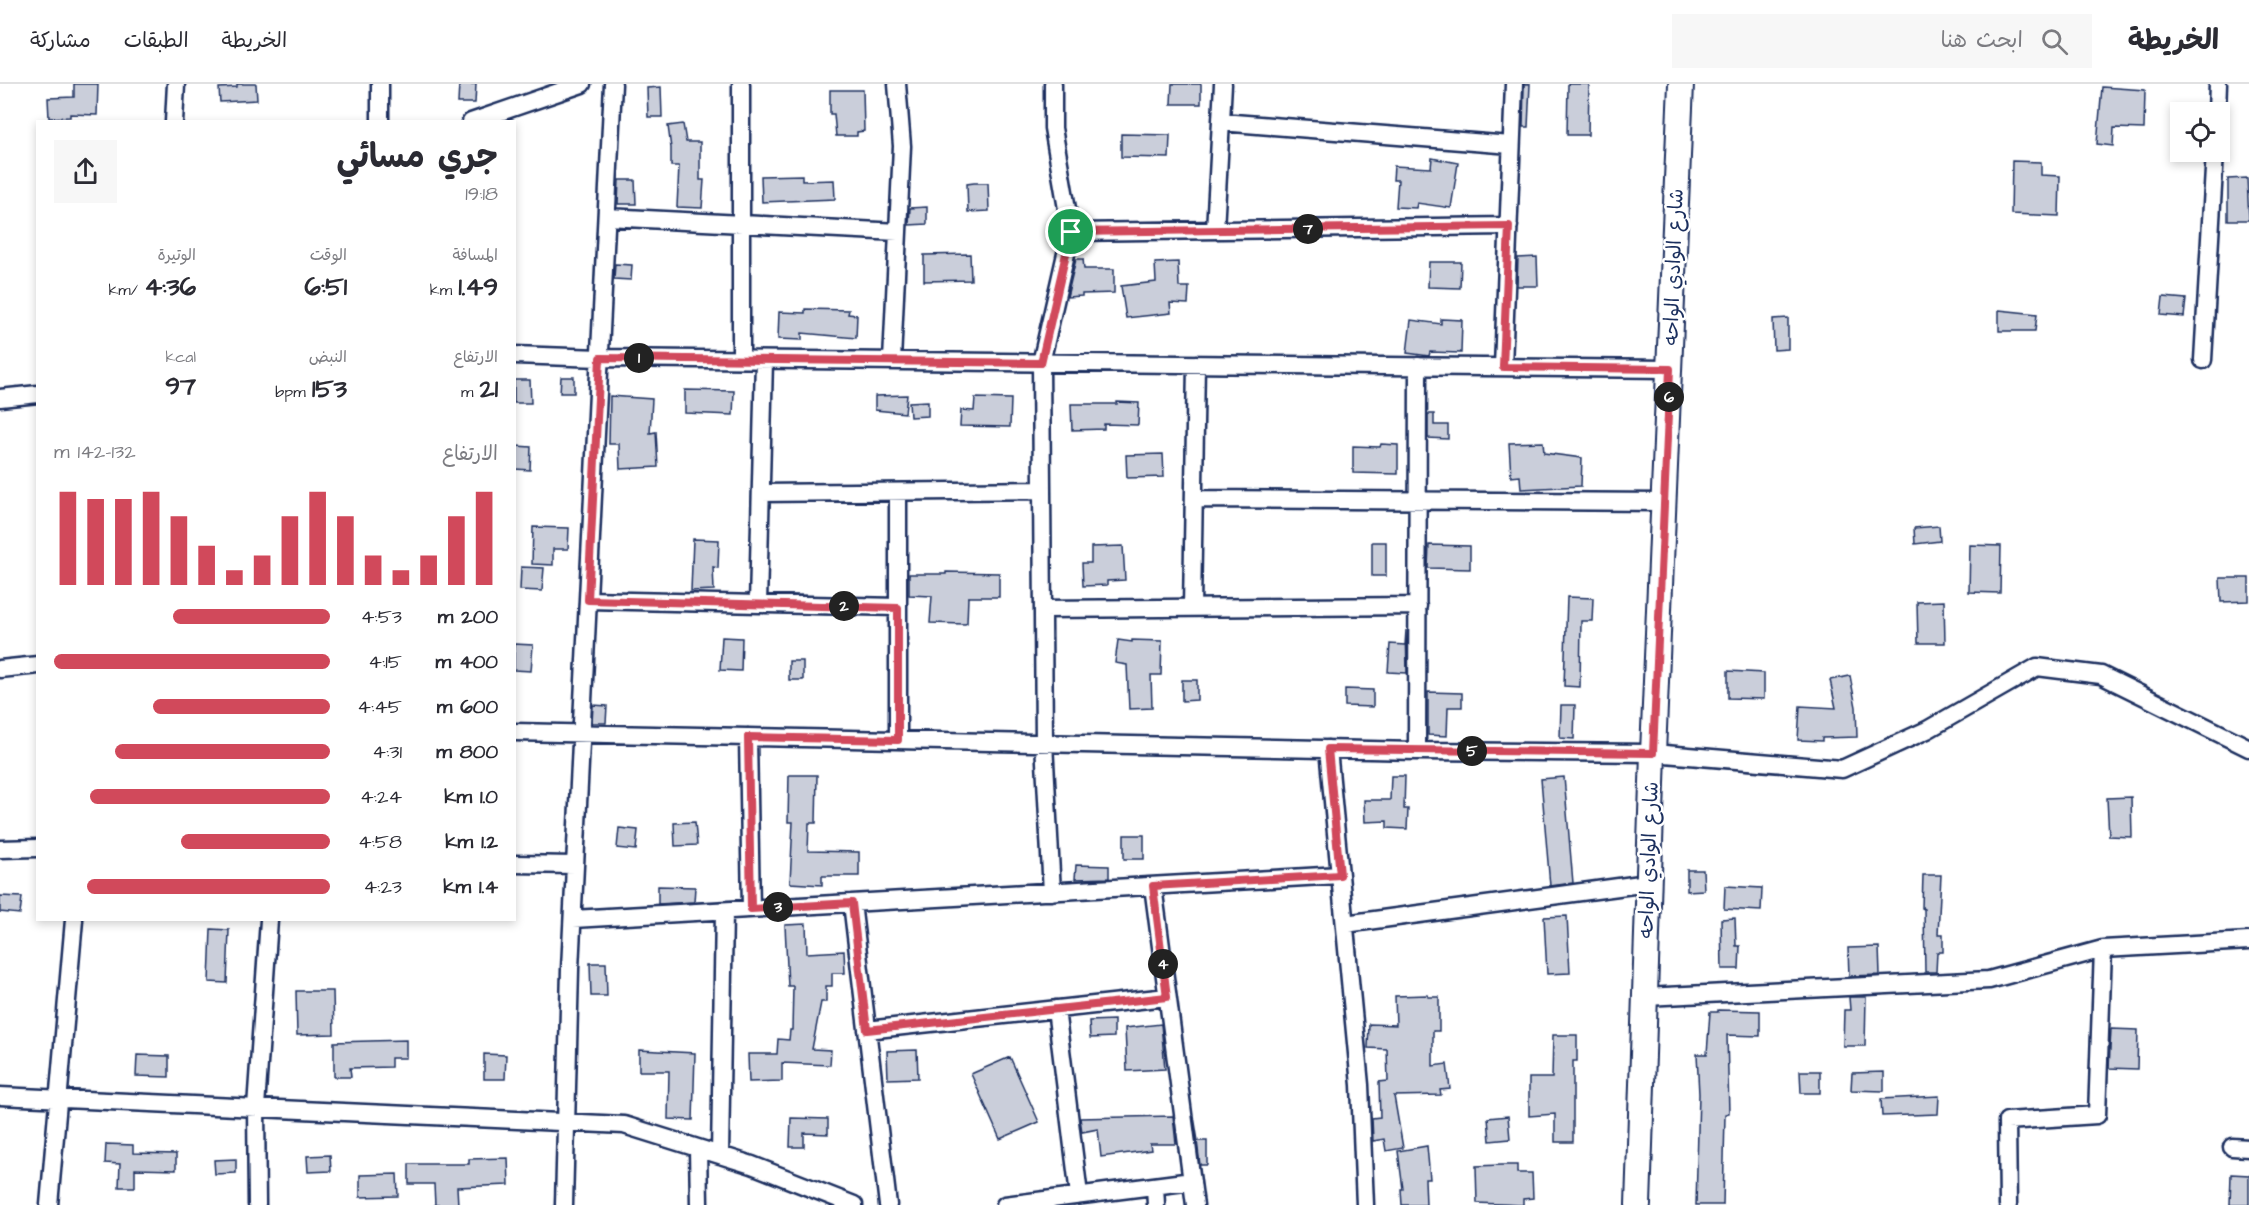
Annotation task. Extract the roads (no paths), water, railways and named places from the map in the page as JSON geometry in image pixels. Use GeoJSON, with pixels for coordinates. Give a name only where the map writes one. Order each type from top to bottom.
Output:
{"type":"FeatureCollection","features":[{"type":"Feature","properties":{"kind":"main road","name":"شارع الوادي الواحه"},"geometry":{"type":"LineString","coordinates":[[1638,1205],[1653,753],[1681,84]]}},
{"type":"Feature","properties":{"kind":"street"},"geometry":{"type":"LineString","coordinates":[[174,120],[176,84]]}},
{"type":"Feature","properties":{"kind":"street"},"geometry":{"type":"LineString","coordinates":[[380,84],[380,120]]}},
{"type":"Feature","properties":{"kind":"street"},"geometry":{"type":"LineString","coordinates":[[476,120],[559,88],[582,84]]}},
{"type":"Feature","properties":{"kind":"street"},"geometry":{"type":"LineString","coordinates":[[564,1205],[575,865],[613,84]]}},
{"type":"Feature","properties":{"kind":"street"},"geometry":{"type":"LineString","coordinates":[[741,84],[741,359]]}},
{"type":"Feature","properties":{"kind":"street"},"geometry":{"type":"LineString","coordinates":[[892,361],[902,146],[897,84]]}},
{"type":"Feature","properties":{"kind":"street"},"geometry":{"type":"LineString","coordinates":[[1052,892],[1044,743],[1041,363],[1071,232],[1053,128],[1053,84]]}},
{"type":"Feature","properties":{"kind":"street"},"geometry":{"type":"LineString","coordinates":[[1215,230],[1222,84]]}},
{"type":"Feature","properties":{"kind":"street"},"geometry":{"type":"LineString","coordinates":[[1503,367],[1514,84]]}},
{"type":"Feature","properties":{"kind":"street"},"geometry":{"type":"LineString","coordinates":[[2217,102],[2218,84]]}},
{"type":"Feature","properties":{"kind":"street"},"geometry":{"type":"LineString","coordinates":[[1221,122],[1511,145]]}},
{"type":"Feature","properties":{"kind":"street"},"geometry":{"type":"LineString","coordinates":[[2203,360],[2214,162]]}},
{"type":"Feature","properties":{"kind":"street"},"geometry":{"type":"LineString","coordinates":[[607,217],[898,232]]}},
{"type":"Feature","properties":{"kind":"street"},"geometry":{"type":"LineString","coordinates":[[1071,232],[1509,226]]}},
{"type":"Feature","properties":{"kind":"street"},"geometry":{"type":"LineString","coordinates":[[516,355],[764,360],[1670,369]]}},
{"type":"Feature","properties":{"kind":"street"},"geometry":{"type":"LineString","coordinates":[[758,604],[764,360]]}},
{"type":"Feature","properties":{"kind":"street"},"geometry":{"type":"LineString","coordinates":[[1192,608],[1196,364]]}},
{"type":"Feature","properties":{"kind":"street"},"geometry":{"type":"LineString","coordinates":[[1417,751],[1419,366]]}},
{"type":"Feature","properties":{"kind":"street"},"geometry":{"type":"LineString","coordinates":[[0,398],[36,394]]}},
{"type":"Feature","properties":{"kind":"street"},"geometry":{"type":"LineString","coordinates":[[761,493],[1042,490]]}},
{"type":"Feature","properties":{"kind":"street"},"geometry":{"type":"LineString","coordinates":[[898,492],[898,740]]}},
{"type":"Feature","properties":{"kind":"street"},"geometry":{"type":"LineString","coordinates":[[1194,499],[1665,502]]}},
{"type":"Feature","properties":{"kind":"street"},"geometry":{"type":"LineString","coordinates":[[588,600],[898,608]]}},
{"type":"Feature","properties":{"kind":"street"},"geometry":{"type":"LineString","coordinates":[[1043,609],[1418,606]]}},
{"type":"Feature","properties":{"kind":"street"},"geometry":{"type":"LineString","coordinates":[[0,669],[36,665]]}},
{"type":"Feature","properties":{"kind":"street"},"geometry":{"type":"LineString","coordinates":[[516,732],[1417,751],[1653,753],[1842,769],[1927,730],[2037,668],[2101,675],[2249,748]]}},
{"type":"Feature","properties":{"kind":"street"},"geometry":{"type":"LineString","coordinates":[[748,737],[751,909]]}},
{"type":"Feature","properties":{"kind":"street"},"geometry":{"type":"LineString","coordinates":[[1328,749],[1360,1085],[1365,1205]]}},
{"type":"Feature","properties":{"kind":"street"},"geometry":{"type":"LineString","coordinates":[[0,849],[36,848]]}},
{"type":"Feature","properties":{"kind":"street"},"geometry":{"type":"LineString","coordinates":[[516,864],[575,865]]}},
{"type":"Feature","properties":{"kind":"street"},"geometry":{"type":"LineString","coordinates":[[573,919],[1340,875]]}},
{"type":"Feature","properties":{"kind":"street"},"geometry":{"type":"LineString","coordinates":[[1345,924],[1648,884]]}},
{"type":"Feature","properties":{"kind":"street"},"geometry":{"type":"LineString","coordinates":[[1153,886],[1195,1205]]}},
{"type":"Feature","properties":{"kind":"street"},"geometry":{"type":"LineString","coordinates":[[852,903],[888,1205]]}},
{"type":"Feature","properties":{"kind":"street"},"geometry":{"type":"LineString","coordinates":[[720,1155],[724,910]]}},
{"type":"Feature","properties":{"kind":"street"},"geometry":{"type":"LineString","coordinates":[[49,1205],[74,921]]}},
{"type":"Feature","properties":{"kind":"street"},"geometry":{"type":"LineString","coordinates":[[257,1205],[256,1107],[269,921]]}},
{"type":"Feature","properties":{"kind":"street"},"geometry":{"type":"LineString","coordinates":[[1645,997],[1989,980],[2103,949],[2249,941]]}},
{"type":"Feature","properties":{"kind":"street"},"geometry":{"type":"LineString","coordinates":[[2008,1205],[2007,1122],[2097,1115],[2103,949]]}},
{"type":"Feature","properties":{"kind":"street"},"geometry":{"type":"LineString","coordinates":[[867,1030],[1167,997]]}},
{"type":"Feature","properties":{"kind":"street"},"geometry":{"type":"LineString","coordinates":[[1056,1009],[1079,1196]]}},
{"type":"Feature","properties":{"kind":"street"},"geometry":{"type":"LineString","coordinates":[[0,1096],[624,1125],[752,1165],[831,1201],[854,1205]]}},
{"type":"Feature","properties":{"kind":"street"},"geometry":{"type":"LineString","coordinates":[[698,1148],[699,1205]]}},
{"type":"Feature","properties":{"kind":"street"},"geometry":{"type":"LineString","coordinates":[[1005,1205],[1192,1181]]}},
{"type":"Feature","properties":{"kind":"street"},"geometry":{"type":"LineString","coordinates":[[1155,1186],[1156,1205]]}}]}
